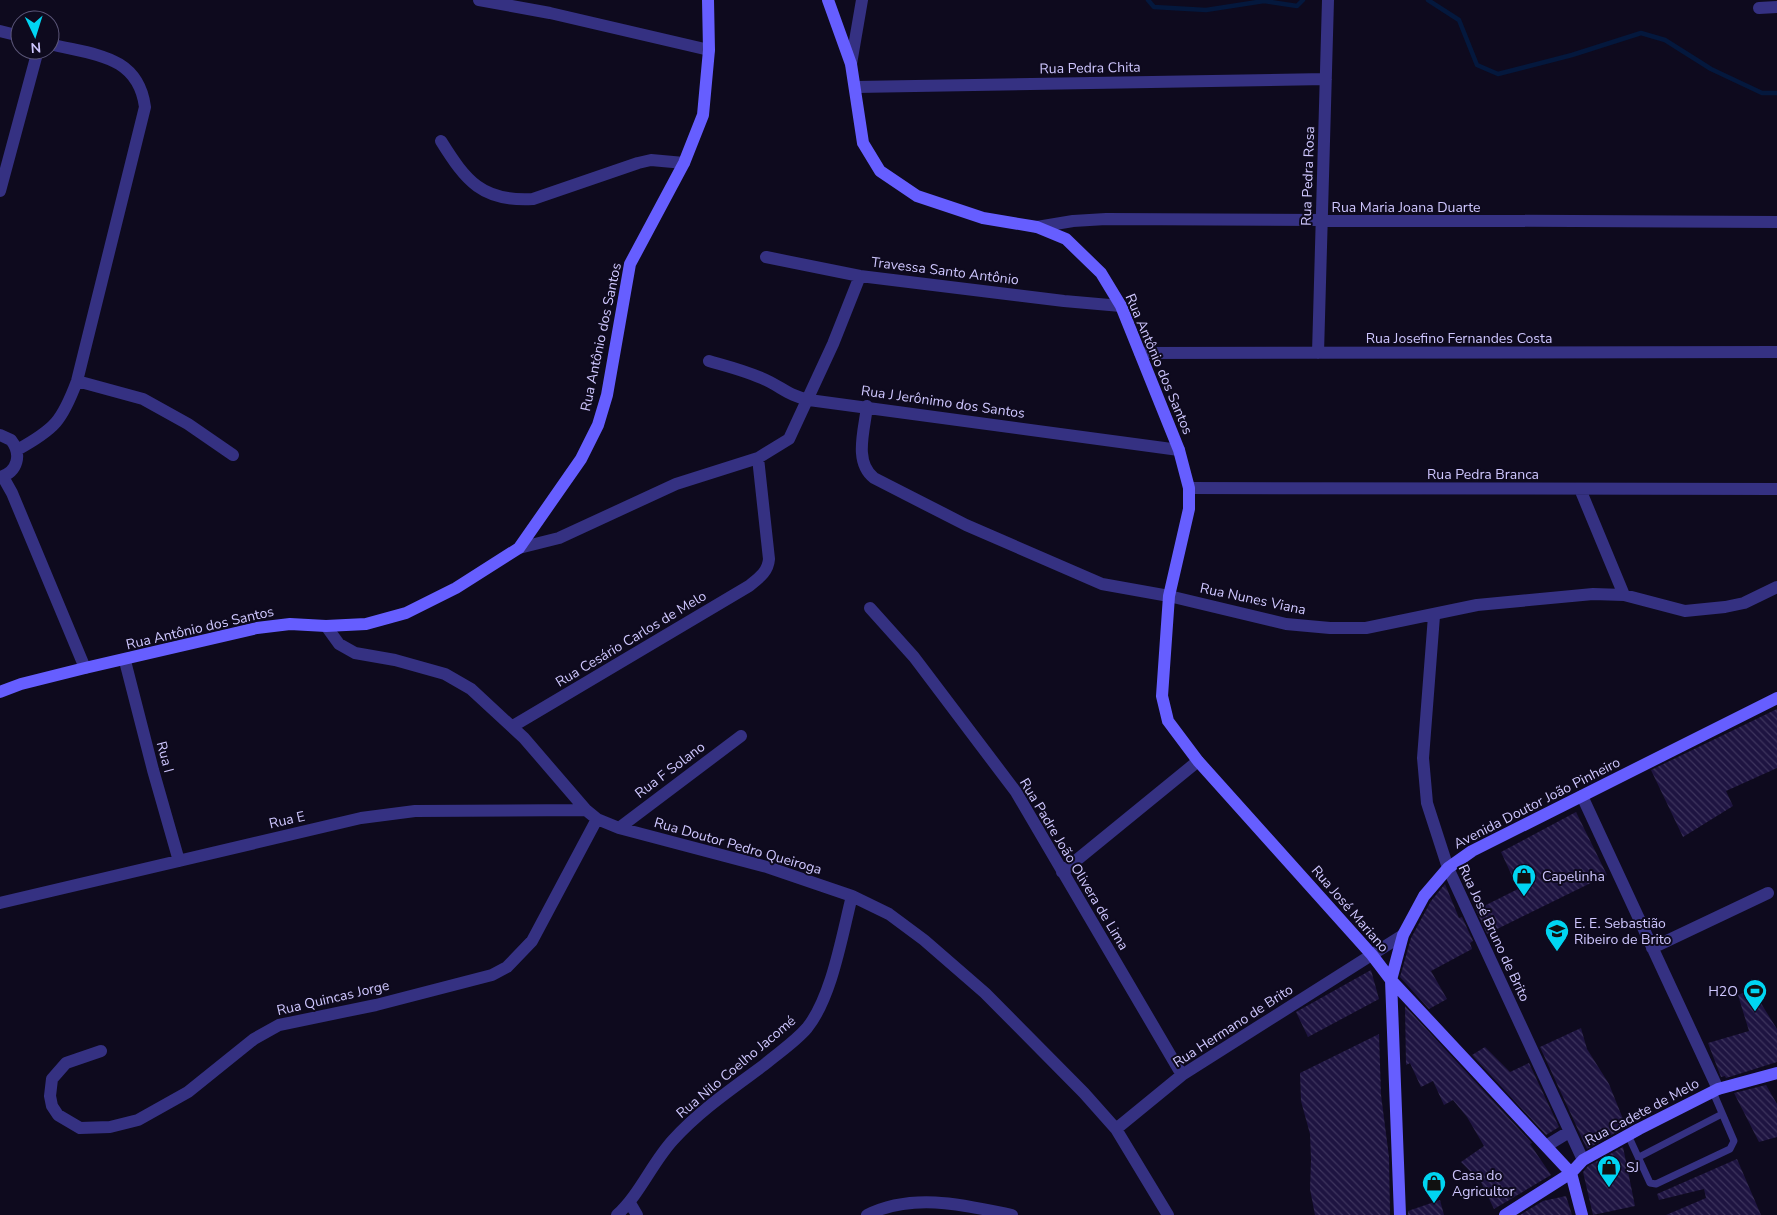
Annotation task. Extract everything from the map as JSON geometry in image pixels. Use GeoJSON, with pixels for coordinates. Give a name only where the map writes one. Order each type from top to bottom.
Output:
{"type":"FeatureCollection","features":[{"type":"Feature","properties":{"kind":"street"},"geometry":{"type":"LineString","coordinates":[[479,0],[550,13],[709,50]]}},
{"type":"Feature","properties":{"kind":"street","name":"Rua Antônio dos Santos"},"geometry":{"type":"LineString","coordinates":[[0,692],[21,684],[85,668],[257,628],[290,624],[326,626],[366,624],[406,613],[456,588],[519,548],[581,460],[598,425],[609,386],[630,264],[684,163],[703,115],[709,50],[708,0]]}},
{"type":"Feature","properties":{"kind":"street","name":"Rua Antônio dos Santos"},"geometry":{"type":"LineString","coordinates":[[828,0],[851,64],[863,143],[880,170],[917,196],[983,218],[1036,227],[1066,239],[1086,256],[1101,273],[1121,306],[1179,450],[1189,488],[1189,509],[1169,596]]}},
{"type":"Feature","properties":{"kind":"street","name":"Rua Pedra Rosa"},"geometry":{"type":"LineString","coordinates":[[1318,353],[1328,0]]}},
{"type":"Feature","properties":{"kind":"street"},"geometry":{"type":"LineString","coordinates":[[851,64],[863,1]]}},
{"type":"Feature","properties":{"kind":"street"},"geometry":{"type":"LineString","coordinates":[[1759,8],[1777,7]]}},
{"type":"Feature","properties":{"kind":"street"},"geometry":{"type":"LineString","coordinates":[[17,450],[45,434],[66,410],[77,381],[145,107],[143,93],[138,80],[129,69],[118,61],[60,46]]}},
{"type":"Feature","properties":{"kind":"street"},"geometry":{"type":"LineString","coordinates":[[0,191],[35,60]]}},
{"type":"Feature","properties":{"kind":"street","name":"Rua Pedra Chita"},"geometry":{"type":"LineString","coordinates":[[856,87],[1326,79]]}},
{"type":"Feature","properties":{"kind":"street"},"geometry":{"type":"LineString","coordinates":[[441,141],[460,172],[475,186],[492,196],[512,200],[533,199],[645,161],[684,163]]}},
{"type":"Feature","properties":{"kind":"street","name":"Rua Maria Joana Duarte"},"geometry":{"type":"LineString","coordinates":[[1036,227],[1073,221],[1106,219],[1321,222],[1777,222]]}},
{"type":"Feature","properties":{"kind":"street","name":"Travessa Santo Antônio"},"geometry":{"type":"LineString","coordinates":[[766,257],[860,276],[1064,302],[1121,306]]}},
{"type":"Feature","properties":{"kind":"street"},"geometry":{"type":"LineString","coordinates":[[519,548],[560,538],[676,484],[758,458],[789,439],[834,344],[860,276]]}},
{"type":"Feature","properties":{"kind":"street","name":"Rua Josefino Fernandes Costa"},"geometry":{"type":"LineString","coordinates":[[1140,353],[1777,352]]}},
{"type":"Feature","properties":{"kind":"street","name":"Rua J Jerônimo dos Santos"},"geometry":{"type":"LineString","coordinates":[[709,361],[742,370],[771,382],[792,396],[809,400],[867,406],[1179,450]]}},
{"type":"Feature","properties":{"kind":"street"},"geometry":{"type":"LineString","coordinates":[[77,381],[143,399],[188,424],[233,455]]}},
{"type":"Feature","properties":{"kind":"street","name":"Rua Nunes Viana"},"geometry":{"type":"LineString","coordinates":[[867,406],[862,451],[863,464],[867,473],[874,478],[966,525],[1102,584],[1169,596],[1286,624],[1330,628],[1366,628],[1434,616],[1477,605],[1594,594],[1624,595],[1685,611],[1744,603],[1777,587]]}},
{"type":"Feature","properties":{"kind":"street"},"geometry":{"type":"LineString","coordinates":[[0,435],[11,440],[17,450],[17,462],[14,468],[1,477],[12,493],[85,668]]}},
{"type":"Feature","properties":{"kind":"street","name":"Rua Cesário Carlos de Melo"},"geometry":{"type":"LineString","coordinates":[[513,726],[750,586],[762,575],[769,567],[769,559],[758,458]]}},
{"type":"Feature","properties":{"kind":"street","name":"Rua Pedra Branca"},"geometry":{"type":"LineString","coordinates":[[1189,488],[1777,489]]}},
{"type":"Feature","properties":{"kind":"street"},"geometry":{"type":"LineString","coordinates":[[1580,489],[1624,595]]}},
{"type":"Feature","properties":{"kind":"street","name":"Rua José Mariano"},"geometry":{"type":"LineString","coordinates":[[1169,596],[1162,696],[1163,707],[1168,721],[1198,762],[1372,955],[1391,980],[1571,1173],[1582,1215]]}},
{"type":"Feature","properties":{"kind":"street","name":"Rua Padre João Olivera de Lima"},"geometry":{"type":"LineString","coordinates":[[870,608],[914,658],[1016,792],[1182,1075]]}},
{"type":"Feature","properties":{"kind":"street","name":"Rua José Bruno de Brito"},"geometry":{"type":"LineString","coordinates":[[1434,616],[1423,758],[1427,803],[1448,868],[1583,1160]]}},
{"type":"Feature","properties":{"kind":"street","name":"Rua Doutor Pedro Queiroga"},"geometry":{"type":"LineString","coordinates":[[326,626],[339,644],[355,653],[395,660],[445,674],[461,682],[513,726],[586,810],[597,819],[618,828],[767,867],[852,896],[889,914],[924,940],[985,993],[1084,1093],[1116,1129],[1168,1215]]}},
{"type":"Feature","properties":{"kind":"street","name":"Rua I"},"geometry":{"type":"LineString","coordinates":[[125,660],[153,770],[180,861]]}},
{"type":"Feature","properties":{"kind":"street","name":"Avenida Doutor João Pinheiro"},"geometry":{"type":"LineString","coordinates":[[1400,1215],[1391,980],[1403,935],[1424,896],[1448,868],[1472,850],[1777,698]]}},
{"type":"Feature","properties":{"kind":"street","name":"Rua F Solano"},"geometry":{"type":"LineString","coordinates":[[618,828],[740,736]]}},
{"type":"Feature","properties":{"kind":"street"},"geometry":{"type":"LineString","coordinates":[[1062,872],[1198,762]]}},
{"type":"Feature","properties":{"kind":"street"},"geometry":{"type":"LineString","coordinates":[[1582,796],[1715,1090]]}},
{"type":"Feature","properties":{"kind":"street","name":"Rua E"},"geometry":{"type":"LineString","coordinates":[[0,903],[361,818],[392,813],[415,811],[586,810]]}},
{"type":"Feature","properties":{"kind":"street","name":"Rua Quincas Jorge"},"geometry":{"type":"LineString","coordinates":[[101,1051],[66,1063],[52,1079],[50,1096],[52,1106],[58,1115],[80,1128],[110,1127],[138,1120],[188,1092],[254,1039],[279,1025],[376,1005],[492,975],[507,967],[532,941],[597,819]]}},
{"type":"Feature","properties":{"kind":"street"},"geometry":{"type":"LineString","coordinates":[[1652,948],[1768,893]]}},
{"type":"Feature","properties":{"kind":"street","name":"Rua Nilo Coelho Jacomé"},"geometry":{"type":"LineString","coordinates":[[617,1215],[630,1203],[647,1174],[674,1139],[724,1094],[786,1047],[807,1028],[822,1003],[852,896]]}},
{"type":"Feature","properties":{"kind":"street","name":"Rua Hermano de Brito"},"geometry":{"type":"LineString","coordinates":[[1116,1129],[1182,1075],[1403,935]]}},
{"type":"Feature","properties":{"kind":"street","name":"Rua Cadete de Melo"},"geometry":{"type":"LineString","coordinates":[[1505,1215],[1571,1173],[1583,1160],[1628,1135],[1715,1090],[1777,1073]]}},
{"type":"Feature","properties":{"kind":"street"},"geometry":{"type":"LineString","coordinates":[[1546,1146],[1569,1132]]}},
{"type":"Feature","properties":{"kind":"street"},"geometry":{"type":"LineString","coordinates":[[867,1215],[909,1203],[931,1202],[959,1204],[1012,1215]]}},
{"type":"Feature","properties":{"kind":"street"},"geometry":{"type":"LineString","coordinates":[[630,1203],[637,1215]]}},
{"type":"Feature","properties":{"kind":"lane"},"geometry":{"type":"LineString","coordinates":[[1628,1135],[1650,1182],[1656,1184],[1730,1149],[1734,1141],[1722,1114],[1715,1090]]}},
{"type":"Feature","properties":{"kind":"lane"},"geometry":{"type":"LineString","coordinates":[[1639,1157],[1722,1114]]}},
{"type":"Feature","properties":{"kind":"building"},"geometry":{"type":"Polygon","coordinates":[[[1777,709],[1777,768],[1726,791],[1733,806],[1683,837],[1651,770],[1777,709]]]}},
{"type":"Feature","properties":{"kind":"building"},"geometry":{"type":"Polygon","coordinates":[[[1576,812],[1607,875],[1487,934],[1476,910],[1518,889],[1501,852],[1576,812]]]}},
{"type":"Feature","properties":{"kind":"building"},"geometry":{"type":"Polygon","coordinates":[[[1445,884],[1459,918],[1462,917],[1473,941],[1470,943],[1472,949],[1431,971],[1447,999],[1429,1009],[1400,977],[1411,938],[1431,901],[1445,884]]]}},
{"type":"Feature","properties":{"kind":"building"},"geometry":{"type":"Polygon","coordinates":[[[1371,970],[1379,999],[1308,1037],[1296,1012],[1371,970]]]}},
{"type":"Feature","properties":{"kind":"building"},"geometry":{"type":"Polygon","coordinates":[[[1752,989],[1777,1029],[1777,1062],[1726,1078],[1725,1076],[1721,1077],[1708,1043],[1749,1031],[1738,995],[1752,989]]]}},
{"type":"Feature","properties":{"kind":"building"},"geometry":{"type":"Polygon","coordinates":[[[1405,1006],[1532,1143],[1530,1144],[1551,1175],[1494,1209],[1481,1182],[1461,1162],[1484,1146],[1467,1117],[1453,1100],[1444,1105],[1433,1081],[1421,1087],[1410,1063],[1406,1065],[1405,1006]]]}},
{"type":"Feature","properties":{"kind":"building"},"geometry":{"type":"Polygon","coordinates":[[[1581,1028],[1587,1049],[1609,1084],[1625,1124],[1619,1127],[1620,1130],[1587,1149],[1540,1047],[1581,1028]]]}},
{"type":"Feature","properties":{"kind":"building"},"geometry":{"type":"Polygon","coordinates":[[[1379,1034],[1381,1095],[1389,1157],[1390,1215],[1315,1215],[1310,1189],[1310,1134],[1301,1101],[1300,1073],[1379,1034]]]}},
{"type":"Feature","properties":{"kind":"building"},"geometry":{"type":"Polygon","coordinates":[[[1485,1047],[1510,1072],[1529,1063],[1559,1127],[1546,1135],[1472,1055],[1485,1047]]]}},
{"type":"Feature","properties":{"kind":"building"},"geometry":{"type":"Polygon","coordinates":[[[1766,1085],[1777,1104],[1777,1137],[1759,1142],[1734,1093],[1766,1085]]]}},
{"type":"Feature","properties":{"kind":"building","name":"SJ"},"geometry":{"type":"Polygon","coordinates":[[[1623,1147],[1635,1206],[1593,1215],[1583,1172],[1588,1166],[1623,1147]]]}},
{"type":"Feature","properties":{"kind":"building"},"geometry":{"type":"Polygon","coordinates":[[[1737,1159],[1761,1215],[1666,1215],[1706,1198],[1704,1189],[1659,1200],[1657,1194],[1737,1159]]]}},
{"type":"Feature","properties":{"kind":"building"},"geometry":{"type":"Polygon","coordinates":[[[1566,1196],[1572,1215],[1520,1215],[1543,1201],[1566,1196]]]}},
{"type":"Feature","properties":{"kind":"building","name":"Casa do Agricultor"},"geometry":{"type":"Polygon","coordinates":[[[1440,1200],[1444,1215],[1408,1215],[1408,1211],[1440,1200]]]}},
{"type":"Feature","properties":{"kind":"waterway"},"geometry":{"type":"LineString","coordinates":[[1148,0],[1154,7],[1206,10],[1264,1],[1297,6],[1303,0]]}},
{"type":"Feature","properties":{"kind":"waterway"},"geometry":{"type":"LineString","coordinates":[[1428,0],[1459,20],[1477,65],[1498,74],[1572,55],[1641,33],[1665,40],[1711,69],[1762,93],[1777,93]]}},
{"type":"Feature","properties":{"kind":"place","name":"Capelinha"},"geometry":{"type":"Point","coordinates":[1524,897]}},
{"type":"Feature","properties":{"kind":"place","name":"E. E. Sebastião Ribeiro de Brito"},"geometry":{"type":"Point","coordinates":[1557,952]}},
{"type":"Feature","properties":{"kind":"place","name":"H2O"},"geometry":{"type":"Point","coordinates":[1755,1012]}},
{"type":"Feature","properties":{"kind":"place","name":"SJ"},"geometry":{"type":"Point","coordinates":[1609,1188]}},
{"type":"Feature","properties":{"kind":"place","name":"Casa do Agricultor"},"geometry":{"type":"Point","coordinates":[1434,1204]}}]}
